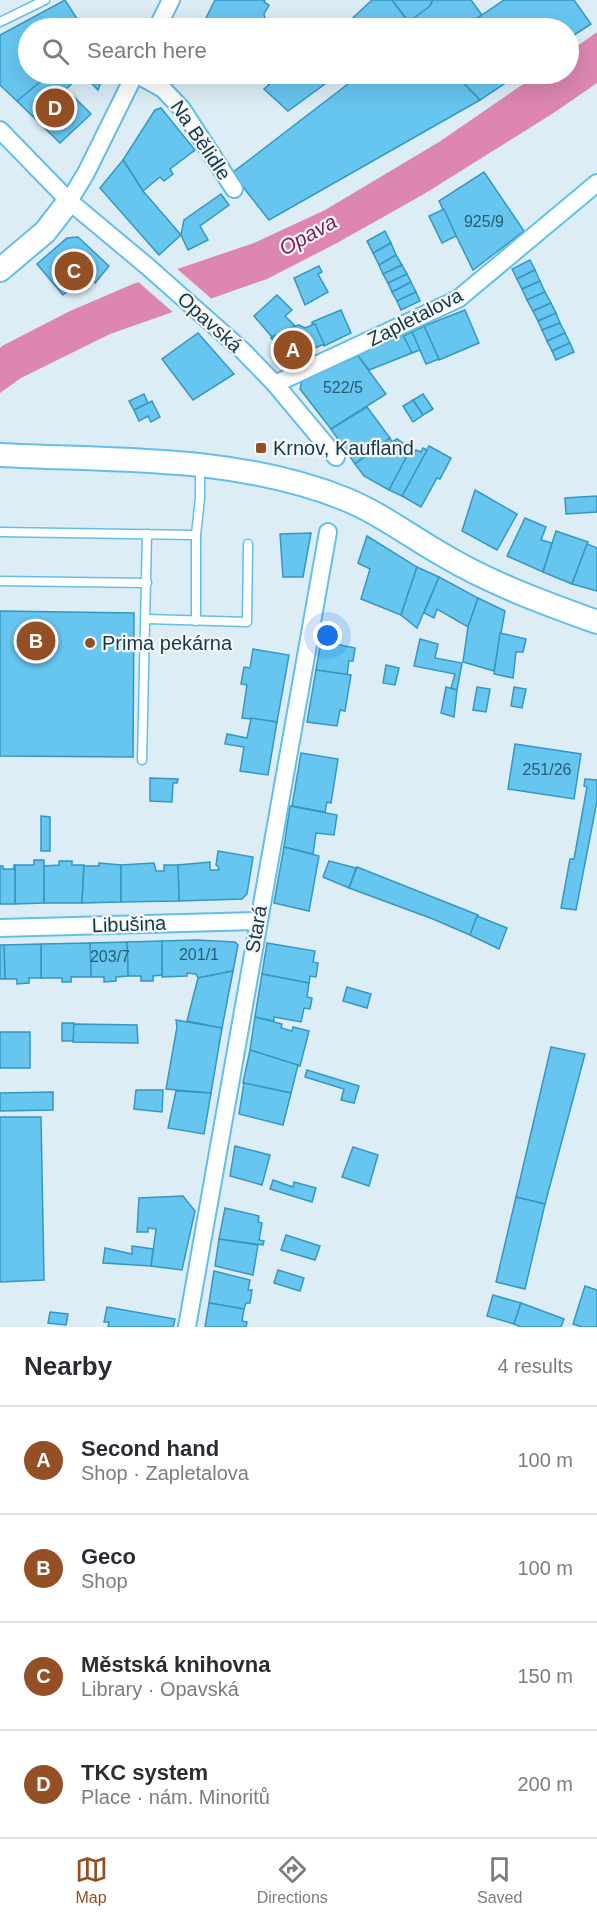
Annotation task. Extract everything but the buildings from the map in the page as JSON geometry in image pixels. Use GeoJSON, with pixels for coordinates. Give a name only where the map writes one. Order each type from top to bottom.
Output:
{"type":"FeatureCollection","features":[{"type":"Feature","properties":{"kind":"main road"},"geometry":{"type":"LineString","coordinates":[[0,270],[45,232],[69,201]]}},
{"type":"Feature","properties":{"kind":"main road"},"geometry":{"type":"LineString","coordinates":[[0,455],[200,465],[268,475],[344,498],[442,555],[502,586],[597,622]]}},
{"type":"Feature","properties":{"kind":"street"},"geometry":{"type":"LineString","coordinates":[[162,18],[171,0]]}},
{"type":"Feature","properties":{"kind":"street"},"geometry":{"type":"LineString","coordinates":[[69,201],[86,173],[131,84]]}},
{"type":"Feature","properties":{"kind":"street","name":"Na Bělidle"},"geometry":{"type":"LineString","coordinates":[[154,84],[163,89],[182,109],[234,189]]}},
{"type":"Feature","properties":{"kind":"street","name":"Opavská"},"geometry":{"type":"LineString","coordinates":[[0,130],[69,201],[243,351],[275,384],[336,457]]}},
{"type":"Feature","properties":{"kind":"street","name":"Zapletalova"},"geometry":{"type":"LineString","coordinates":[[275,384],[458,299],[597,183]]}},
{"type":"Feature","properties":{"kind":"street","name":"Stará"},"geometry":{"type":"LineString","coordinates":[[187,1327],[257,921],[328,532]]}},
{"type":"Feature","properties":{"kind":"street","name":"Libušina"},"geometry":{"type":"LineString","coordinates":[[0,928],[257,921]]}},
{"type":"Feature","properties":{"kind":"lane"},"geometry":{"type":"LineString","coordinates":[[0,22],[45,0]]}},
{"type":"Feature","properties":{"kind":"lane"},"geometry":{"type":"LineString","coordinates":[[196,621],[196,535],[200,498],[200,465]]}},
{"type":"Feature","properties":{"kind":"lane"},"geometry":{"type":"LineString","coordinates":[[0,532],[196,535]]}},
{"type":"Feature","properties":{"kind":"lane"},"geometry":{"type":"LineString","coordinates":[[142,760],[147,620],[147,534]]}},
{"type":"Feature","properties":{"kind":"lane"},"geometry":{"type":"LineString","coordinates":[[147,620],[247,622],[248,544]]}},
{"type":"Feature","properties":{"kind":"lane"},"geometry":{"type":"LineString","coordinates":[[0,581],[147,583]]}},
{"type":"Feature","properties":{"kind":"water","name":"Opava"},"geometry":{"type":"Polygon","coordinates":[[[597,32],[597,83],[424,194],[267,279],[110,334],[21,378],[0,393],[0,348],[2,346],[70,311],[133,284],[254,243],[325,210],[439,142],[523,84],[579,84],[579,45],[597,32]]]}},
{"type":"Feature","properties":{"kind":"pier"},"geometry":{"type":"Polygon","coordinates":[[[175,267],[214,301],[175,314],[136,280],[175,267]]]}},
{"type":"Feature","properties":{"kind":"place","name":"TKC system"},"geometry":{"type":"Point","coordinates":[55,108]}},
{"type":"Feature","properties":{"kind":"place","name":"Městská knihovna"},"geometry":{"type":"Point","coordinates":[74,271]}},
{"type":"Feature","properties":{"kind":"place","name":"Second hand"},"geometry":{"type":"Point","coordinates":[293,350]}},
{"type":"Feature","properties":{"kind":"place","name":"Krnov, Kaufland"},"geometry":{"type":"Point","coordinates":[261,448]}},
{"type":"Feature","properties":{"kind":"place","name":"Geco"},"geometry":{"type":"Point","coordinates":[36,641]}},
{"type":"Feature","properties":{"kind":"place","name":"Prima pekárna"},"geometry":{"type":"Point","coordinates":[90,643]}}]}
